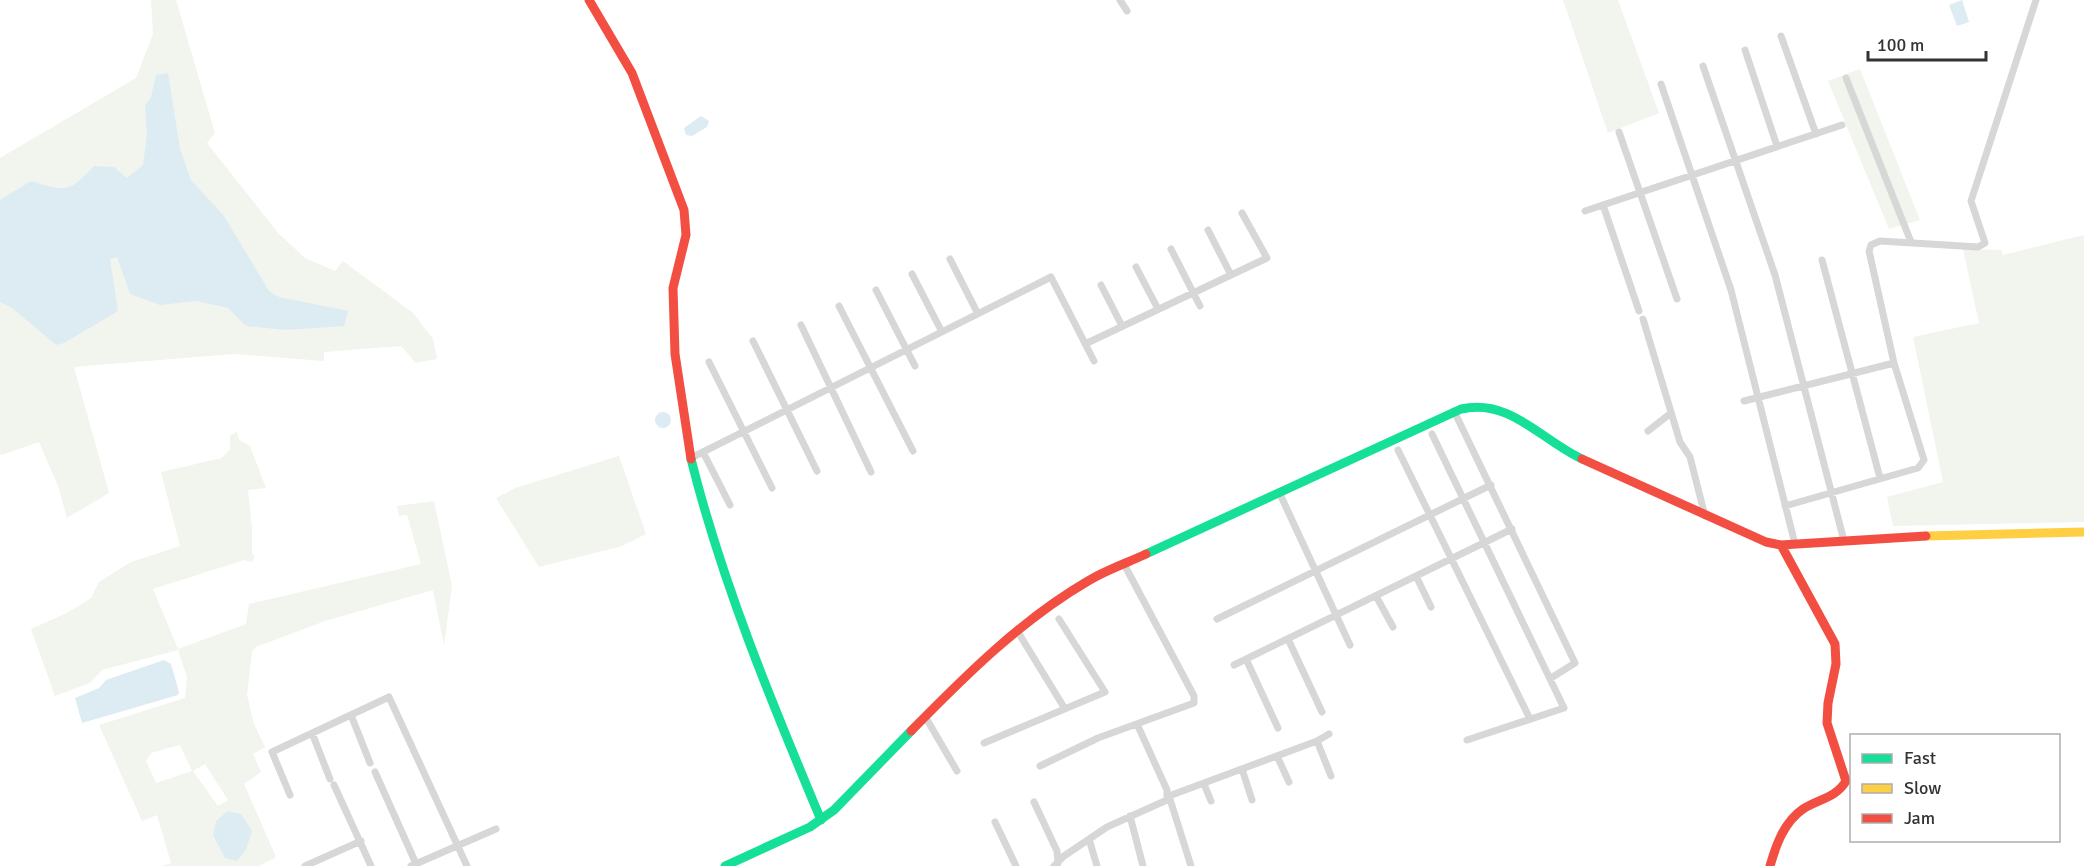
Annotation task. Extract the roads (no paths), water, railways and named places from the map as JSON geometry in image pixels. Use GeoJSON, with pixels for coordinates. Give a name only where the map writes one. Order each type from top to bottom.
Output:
{"type":"FeatureCollection","features":[{"type":"Feature","properties":{"kind":"street"},"geometry":{"type":"LineString","coordinates":[[589,0],[632,73],[684,210],[686,235],[673,288],[675,354],[691,458],[707,523],[784,732],[821,820]]}},
{"type":"Feature","properties":{"kind":"street"},"geometry":{"type":"LineString","coordinates":[[1120,0],[1127,11]]}},
{"type":"Feature","properties":{"kind":"street"},"geometry":{"type":"LineString","coordinates":[[1785,506],[1918,468],[1924,460],[1894,363],[1869,251],[1871,245],[1880,241],[1978,247],[1985,243],[1971,201],[2036,0]]}},
{"type":"Feature","properties":{"kind":"street"},"geometry":{"type":"LineString","coordinates":[[1781,36],[1816,134]]}},
{"type":"Feature","properties":{"kind":"street"},"geometry":{"type":"LineString","coordinates":[[1745,50],[1777,147]]}},
{"type":"Feature","properties":{"kind":"street"},"geometry":{"type":"LineString","coordinates":[[1703,66],[1775,275],[1844,541]]}},
{"type":"Feature","properties":{"kind":"street"},"geometry":{"type":"LineString","coordinates":[[1846,78],[1911,242]]}},
{"type":"Feature","properties":{"kind":"street"},"geometry":{"type":"LineString","coordinates":[[1661,84],[1731,290],[1796,543]]}},
{"type":"Feature","properties":{"kind":"street"},"geometry":{"type":"LineString","coordinates":[[1585,211],[1842,125]]}},
{"type":"Feature","properties":{"kind":"street"},"geometry":{"type":"LineString","coordinates":[[1620,132],[1677,299]]}},
{"type":"Feature","properties":{"kind":"street"},"geometry":{"type":"LineString","coordinates":[[1603,205],[1641,315],[1680,442],[1690,457],[1705,516]]}},
{"type":"Feature","properties":{"kind":"street"},"geometry":{"type":"LineString","coordinates":[[1085,344],[1267,258],[1242,213]]}},
{"type":"Feature","properties":{"kind":"street"},"geometry":{"type":"LineString","coordinates":[[1208,230],[1231,275]]}},
{"type":"Feature","properties":{"kind":"street"},"geometry":{"type":"LineString","coordinates":[[1171,249],[1200,306]]}},
{"type":"Feature","properties":{"kind":"street"},"geometry":{"type":"LineString","coordinates":[[950,260],[978,314]]}},
{"type":"Feature","properties":{"kind":"street"},"geometry":{"type":"LineString","coordinates":[[1822,260],[1850,374],[1880,478]]}},
{"type":"Feature","properties":{"kind":"street"},"geometry":{"type":"LineString","coordinates":[[1136,267],[1158,309]]}},
{"type":"Feature","properties":{"kind":"street"},"geometry":{"type":"LineString","coordinates":[[912,274],[942,332]]}},
{"type":"Feature","properties":{"kind":"street"},"geometry":{"type":"LineString","coordinates":[[691,458],[1052,277],[1094,361]]}},
{"type":"Feature","properties":{"kind":"street"},"geometry":{"type":"LineString","coordinates":[[1101,285],[1122,326]]}},
{"type":"Feature","properties":{"kind":"street"},"geometry":{"type":"LineString","coordinates":[[876,290],[915,366]]}},
{"type":"Feature","properties":{"kind":"street"},"geometry":{"type":"LineString","coordinates":[[838,306],[913,451]]}},
{"type":"Feature","properties":{"kind":"street"},"geometry":{"type":"LineString","coordinates":[[801,325],[871,472]]}},
{"type":"Feature","properties":{"kind":"street"},"geometry":{"type":"LineString","coordinates":[[753,341],[817,471]]}},
{"type":"Feature","properties":{"kind":"street"},"geometry":{"type":"LineString","coordinates":[[709,362],[772,488]]}},
{"type":"Feature","properties":{"kind":"street"},"geometry":{"type":"LineString","coordinates":[[1744,401],[1894,363]]}},
{"type":"Feature","properties":{"kind":"street"},"geometry":{"type":"LineString","coordinates":[[725,866],[821,820],[1018,632],[1066,594],[1124,564],[1454,411],[1478,405],[1508,412],[1576,456],[1747,535],[1781,545],[2084,532]]}},
{"type":"Feature","properties":{"kind":"street"},"geometry":{"type":"LineString","coordinates":[[1454,411],[1575,663],[1551,678]]}},
{"type":"Feature","properties":{"kind":"street"},"geometry":{"type":"LineString","coordinates":[[1648,431],[1671,413]]}},
{"type":"Feature","properties":{"kind":"street"},"geometry":{"type":"LineString","coordinates":[[1432,434],[1564,708],[1467,740]]}},
{"type":"Feature","properties":{"kind":"street"},"geometry":{"type":"LineString","coordinates":[[1398,450],[1530,719]]}},
{"type":"Feature","properties":{"kind":"street"},"geometry":{"type":"LineString","coordinates":[[703,452],[730,505]]}},
{"type":"Feature","properties":{"kind":"street"},"geometry":{"type":"LineString","coordinates":[[1217,619],[1491,485]]}},
{"type":"Feature","properties":{"kind":"street"},"geometry":{"type":"LineString","coordinates":[[1279,492],[1350,645]]}},
{"type":"Feature","properties":{"kind":"street"},"geometry":{"type":"LineString","coordinates":[[1234,665],[1512,529]]}},
{"type":"Feature","properties":{"kind":"street"},"geometry":{"type":"LineString","coordinates":[[1770,866],[1778,840],[1788,822],[1812,803],[1837,793],[1846,781],[1845,772],[1826,722],[1838,662],[1835,644],[1781,545]]}},
{"type":"Feature","properties":{"kind":"street"},"geometry":{"type":"LineString","coordinates":[[1040,766],[1137,724],[1191,706],[1195,699],[1124,564]]}},
{"type":"Feature","properties":{"kind":"street"},"geometry":{"type":"LineString","coordinates":[[1416,576],[1431,607]]}},
{"type":"Feature","properties":{"kind":"street"},"geometry":{"type":"LineString","coordinates":[[1376,596],[1393,627]]}},
{"type":"Feature","properties":{"kind":"street"},"geometry":{"type":"LineString","coordinates":[[984,743],[1105,692],[1059,619]]}},
{"type":"Feature","properties":{"kind":"street"},"geometry":{"type":"LineString","coordinates":[[1018,632],[1065,709]]}},
{"type":"Feature","properties":{"kind":"street"},"geometry":{"type":"LineString","coordinates":[[1288,639],[1322,712]]}},
{"type":"Feature","properties":{"kind":"street"},"geometry":{"type":"LineString","coordinates":[[1246,659],[1278,728]]}},
{"type":"Feature","properties":{"kind":"street"},"geometry":{"type":"LineString","coordinates":[[290,795],[272,752],[389,697],[467,866]]}},
{"type":"Feature","properties":{"kind":"street"},"geometry":{"type":"LineString","coordinates":[[351,715],[370,763]]}},
{"type":"Feature","properties":{"kind":"street"},"geometry":{"type":"LineString","coordinates":[[926,718],[957,771]]}},
{"type":"Feature","properties":{"kind":"street"},"geometry":{"type":"LineString","coordinates":[[1137,724],[1169,796],[1191,866]]}},
{"type":"Feature","properties":{"kind":"street"},"geometry":{"type":"LineString","coordinates":[[312,734],[371,866]]}},
{"type":"Feature","properties":{"kind":"street"},"geometry":{"type":"LineString","coordinates":[[1057,865],[1089,839],[1130,816],[1161,803],[1169,796],[1317,741],[1329,734]]}},
{"type":"Feature","properties":{"kind":"street"},"geometry":{"type":"LineString","coordinates":[[1317,741],[1331,776]]}},
{"type":"Feature","properties":{"kind":"street"},"geometry":{"type":"LineString","coordinates":[[1277,756],[1289,782]]}},
{"type":"Feature","properties":{"kind":"street"},"geometry":{"type":"LineString","coordinates":[[1242,769],[1252,800]]}},
{"type":"Feature","properties":{"kind":"street"},"geometry":{"type":"LineString","coordinates":[[375,772],[415,865],[496,829]]}},
{"type":"Feature","properties":{"kind":"street"},"geometry":{"type":"LineString","coordinates":[[1204,784],[1211,801]]}},
{"type":"Feature","properties":{"kind":"street"},"geometry":{"type":"LineString","coordinates":[[1034,802],[1057,851],[1057,865]]}},
{"type":"Feature","properties":{"kind":"street"},"geometry":{"type":"LineString","coordinates":[[1130,816],[1143,866]]}},
{"type":"Feature","properties":{"kind":"street"},"geometry":{"type":"LineString","coordinates":[[995,822],[1016,866]]}},
{"type":"Feature","properties":{"kind":"street"},"geometry":{"type":"LineString","coordinates":[[1089,839],[1097,866]]}},
{"type":"Feature","properties":{"kind":"street"},"geometry":{"type":"LineString","coordinates":[[305,866],[361,841]]}}]}
